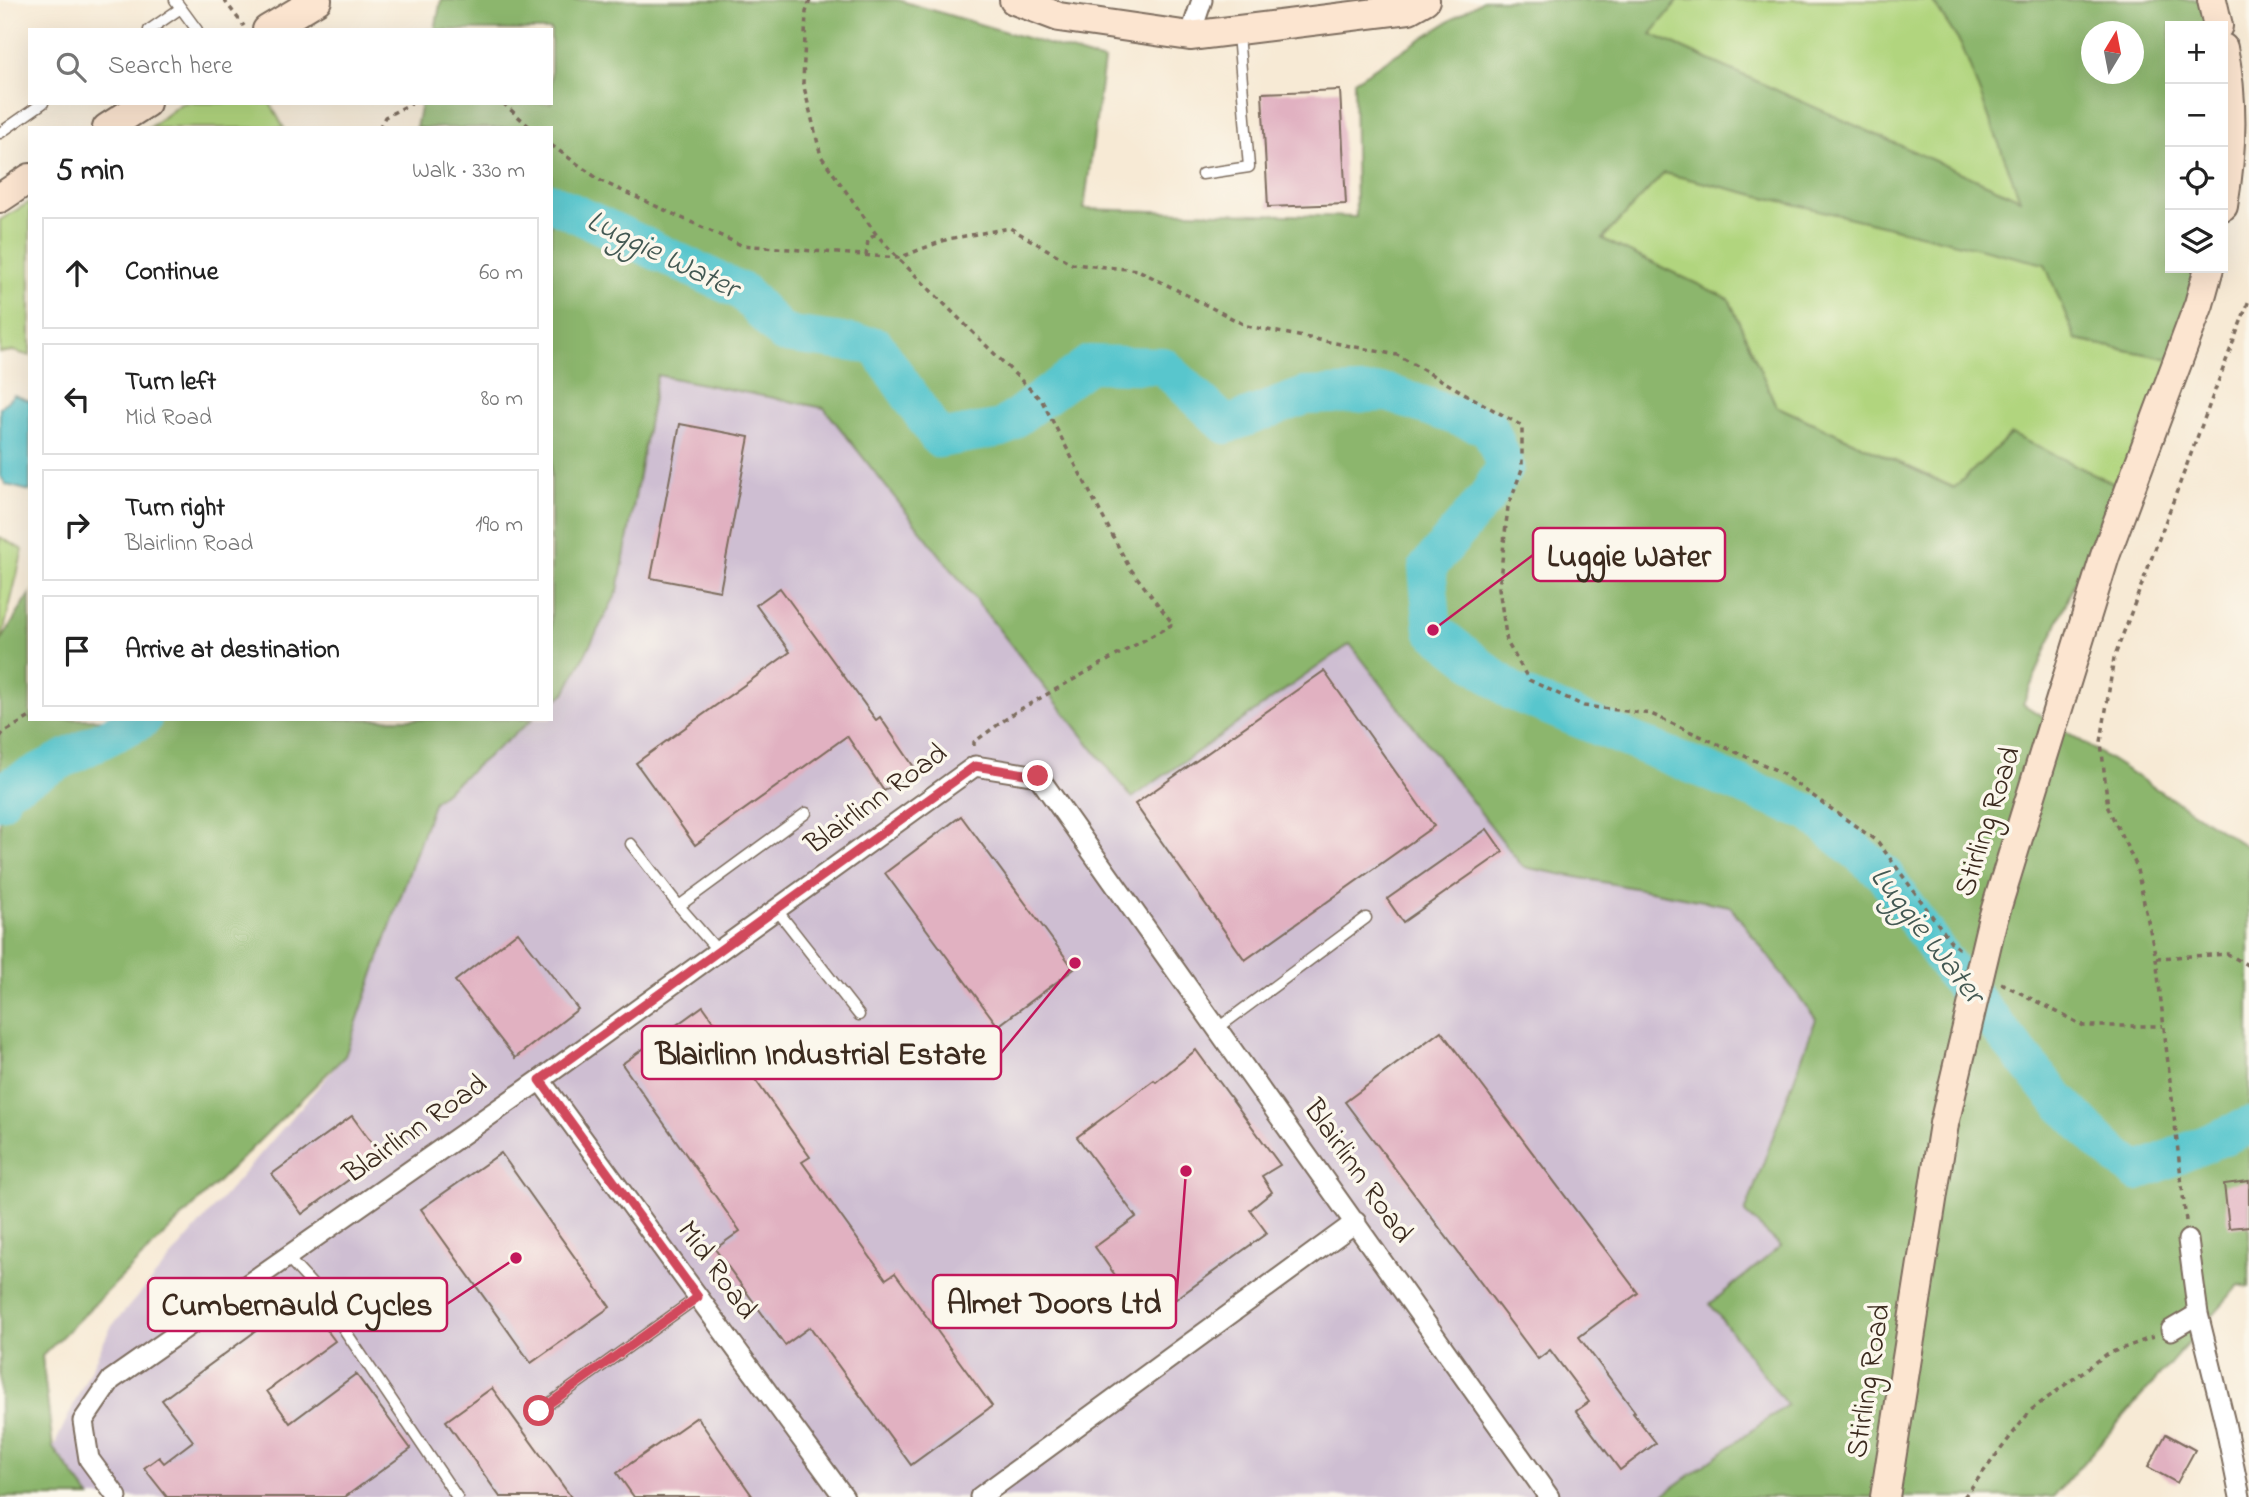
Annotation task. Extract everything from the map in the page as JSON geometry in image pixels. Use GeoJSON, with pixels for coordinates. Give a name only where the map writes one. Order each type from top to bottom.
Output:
{"type":"FeatureCollection","features":[{"type":"Feature","properties":{"kind":"main road"},"geometry":{"type":"LineString","coordinates":[[270,28],[317,0]]}},
{"type":"Feature","properties":{"kind":"main road"},"geometry":{"type":"LineString","coordinates":[[1014,0],[1059,17],[1190,36],[1409,9],[1425,0]]}},
{"type":"Feature","properties":{"kind":"main road"},"geometry":{"type":"LineString","coordinates":[[2212,0],[2217,21]]}},
{"type":"Feature","properties":{"kind":"main road"},"geometry":{"type":"LineString","coordinates":[[2228,82],[2231,102],[2228,174]]}},
{"type":"Feature","properties":{"kind":"main road"},"geometry":{"type":"LineString","coordinates":[[110,126],[143,105]]}},
{"type":"Feature","properties":{"kind":"main road"},"geometry":{"type":"LineString","coordinates":[[0,198],[28,179]]}},
{"type":"Feature","properties":{"kind":"main road","name":"Stirling Road"},"geometry":{"type":"LineString","coordinates":[[1885,1497],[1944,1124],[1992,922],[2061,706],[2105,556],[2199,304],[2208,273]]}},
{"type":"Feature","properties":{"kind":"street"},"geometry":{"type":"LineString","coordinates":[[1190,36],[1202,0]]}},
{"type":"Feature","properties":{"kind":"street","name":"Blairlinn Road"},"geometry":{"type":"LineString","coordinates":[[117,1497],[89,1459],[83,1421],[111,1380],[540,1080],[975,766],[1038,776],[1549,1497]]}},
{"type":"Feature","properties":{"kind":"street","name":"Mid Road"},"geometry":{"type":"LineString","coordinates":[[540,1080],[844,1497]]}},
{"type":"Feature","properties":{"kind":"street"},"geometry":{"type":"LineString","coordinates":[[980,1497],[1356,1222]]}},
{"type":"Feature","properties":{"kind":"street"},"geometry":{"type":"LineString","coordinates":[[2188,1240],[2198,1314],[2240,1497]]}},
{"type":"Feature","properties":{"kind":"street"},"geometry":{"type":"LineString","coordinates":[[2171,1329],[2198,1314]]}},
{"type":"Feature","properties":{"kind":"lane"},"geometry":{"type":"LineString","coordinates":[[151,28],[178,4],[196,28]]}},
{"type":"Feature","properties":{"kind":"lane"},"geometry":{"type":"LineString","coordinates":[[1202,174],[1249,167],[1237,30]]}},
{"type":"Feature","properties":{"kind":"lane"},"geometry":{"type":"LineString","coordinates":[[0,133],[40,105]]}},
{"type":"Feature","properties":{"kind":"lane"},"geometry":{"type":"LineString","coordinates":[[678,906],[806,813]]}},
{"type":"Feature","properties":{"kind":"lane"},"geometry":{"type":"LineString","coordinates":[[631,844],[678,906],[718,951]]}},
{"type":"Feature","properties":{"kind":"lane"},"geometry":{"type":"LineString","coordinates":[[776,909],[859,1015]]}},
{"type":"Feature","properties":{"kind":"lane"},"geometry":{"type":"LineString","coordinates":[[1218,1028],[1366,918]]}},
{"type":"Feature","properties":{"kind":"lane"},"geometry":{"type":"LineString","coordinates":[[287,1256],[319,1292],[457,1497]]}},
{"type":"Feature","properties":{"kind":"lane"},"geometry":{"type":"LineString","coordinates":[[539,1411],[698,1297]]}},
{"type":"Feature","properties":{"kind":"path"},"geometry":{"type":"LineString","coordinates":[[224,0],[245,28]]}},
{"type":"Feature","properties":{"kind":"path"},"geometry":{"type":"LineString","coordinates":[[810,0],[806,12],[803,83],[821,156],[876,234],[1042,401],[1129,567],[1172,624],[1017,711],[974,742],[975,766]]}},
{"type":"Feature","properties":{"kind":"path"},"geometry":{"type":"LineString","coordinates":[[380,126],[385,117],[408,105]]}},
{"type":"Feature","properties":{"kind":"path"},"geometry":{"type":"LineString","coordinates":[[505,105],[529,126]]}},
{"type":"Feature","properties":{"kind":"path"},"geometry":{"type":"LineString","coordinates":[[553,146],[601,181],[741,245],[898,258],[948,239],[1010,228],[1072,264],[1138,270],[1247,326],[1397,355],[1522,426],[1522,469],[1508,507],[1499,588],[1507,642],[1529,680],[1584,706],[1651,714],[1778,771],[1878,842],[1951,942],[1961,951]]}},
{"type":"Feature","properties":{"kind":"path"},"geometry":{"type":"LineString","coordinates":[[866,256],[868,240],[876,234]]}},
{"type":"Feature","properties":{"kind":"path"},"geometry":{"type":"LineString","coordinates":[[2188,1240],[2156,958],[2136,865],[2108,808],[2101,742],[2114,658],[2249,300]]}},
{"type":"Feature","properties":{"kind":"path"},"geometry":{"type":"LineString","coordinates":[[0,737],[28,718]]}},
{"type":"Feature","properties":{"kind":"path"},"geometry":{"type":"LineString","coordinates":[[2156,958],[2228,954],[2249,966]]}},
{"type":"Feature","properties":{"kind":"path"},"geometry":{"type":"LineString","coordinates":[[1992,975],[2002,984],[2084,1026],[2163,1026]]}},
{"type":"Feature","properties":{"kind":"path"},"geometry":{"type":"LineString","coordinates":[[1964,1497],[2031,1410],[2107,1354],[2171,1329]]}},
{"type":"Feature","properties":{"kind":"shaded area"},"geometry":{"type":"Polygon","coordinates":[[[657,375],[824,408],[1132,798],[1350,644],[1523,867],[1730,906],[1816,1019],[1745,1213],[1781,1246],[1787,1405],[1660,1497],[91,1497],[53,1448],[111,1327],[345,1056],[434,801],[531,721],[553,721],[553,702],[565,693],[618,591],[657,375]]]}},
{"type":"Feature","properties":{"kind":"green space"},"geometry":{"type":"Polygon","coordinates":[[[441,0],[898,0],[1104,61],[1084,209],[1356,217],[1354,81],[1483,0],[1679,0],[1651,34],[2020,199],[1962,46],[1932,0],[2200,0],[2206,21],[2165,21],[2165,273],[2200,273],[2171,359],[2076,340],[2045,264],[1664,173],[1602,239],[1729,299],[1776,406],[1954,488],[2011,434],[2116,485],[2023,704],[2249,848],[2249,1287],[2239,1285],[2053,1497],[1660,1497],[1787,1405],[1710,1304],[1781,1246],[1745,1213],[1816,1019],[1730,906],[1523,867],[1350,644],[1132,798],[824,408],[657,375],[618,591],[565,693],[553,702],[553,126],[416,126],[421,105],[553,105],[553,28],[435,28],[441,0]]]}},
{"type":"Feature","properties":{"kind":"green space"},"geometry":{"type":"Polygon","coordinates":[[[1679,0],[1932,0],[1962,46],[2021,200],[1650,34],[1679,0]]]}},
{"type":"Feature","properties":{"kind":"green space"},"geometry":{"type":"Polygon","coordinates":[[[179,105],[271,105],[283,126],[152,126],[179,105]]]}},
{"type":"Feature","properties":{"kind":"green space"},"geometry":{"type":"Polygon","coordinates":[[[1664,173],[2046,264],[2076,340],[2171,359],[2116,485],[2011,434],[1955,488],[1776,406],[1729,299],[1602,239],[1664,173]]]}},
{"type":"Feature","properties":{"kind":"green space"},"geometry":{"type":"Polygon","coordinates":[[[28,203],[28,355],[13,351],[0,353],[0,220],[28,203]]]}},
{"type":"Feature","properties":{"kind":"green space"},"geometry":{"type":"Polygon","coordinates":[[[0,537],[23,550],[0,646],[0,537]]]}},
{"type":"Feature","properties":{"kind":"green space"},"geometry":{"type":"Polygon","coordinates":[[[28,596],[28,721],[531,721],[434,801],[345,1056],[42,1356],[53,1448],[90,1497],[0,1497],[0,643],[28,596]]]}},
{"type":"Feature","properties":{"kind":"water"},"geometry":{"type":"Polygon","coordinates":[[[14,395],[28,400],[28,490],[7,485],[0,476],[0,408],[14,395]]]}},
{"type":"Feature","properties":{"kind":"building"},"geometry":{"type":"Polygon","coordinates":[[[1340,90],[1346,204],[1268,207],[1262,93],[1340,90]]]}},
{"type":"Feature","properties":{"kind":"building"},"geometry":{"type":"Polygon","coordinates":[[[680,424],[749,437],[720,591],[651,578],[680,424]]]}},
{"type":"Feature","properties":{"kind":"building"},"geometry":{"type":"Polygon","coordinates":[[[780,588],[876,720],[880,717],[916,770],[884,791],[847,736],[695,845],[636,763],[790,652],[756,605],[780,588]]]}},
{"type":"Feature","properties":{"kind":"building"},"geometry":{"type":"Polygon","coordinates":[[[1324,671],[1434,826],[1245,960],[1135,804],[1324,671]]]}},
{"type":"Feature","properties":{"kind":"building"},"geometry":{"type":"Polygon","coordinates":[[[961,816],[1074,969],[998,1026],[885,873],[961,816]]]}},
{"type":"Feature","properties":{"kind":"building"},"geometry":{"type":"Polygon","coordinates":[[[1487,829],[1503,852],[1403,922],[1387,899],[1487,829]]]}},
{"type":"Feature","properties":{"kind":"building"},"geometry":{"type":"Polygon","coordinates":[[[518,932],[578,1009],[515,1058],[455,981],[518,932]]]}},
{"type":"Feature","properties":{"kind":"building"},"geometry":{"type":"Polygon","coordinates":[[[703,1006],[810,1157],[802,1162],[886,1279],[895,1273],[992,1406],[911,1465],[810,1327],[785,1345],[715,1249],[740,1231],[622,1064],[703,1006]]]}},
{"type":"Feature","properties":{"kind":"building"},"geometry":{"type":"Polygon","coordinates":[[[1441,1031],[1638,1293],[1579,1337],[1656,1443],[1620,1470],[1576,1411],[1589,1402],[1550,1350],[1538,1359],[1345,1102],[1441,1031]]]}},
{"type":"Feature","properties":{"kind":"building"},"geometry":{"type":"Polygon","coordinates":[[[1196,1050],[1280,1165],[1262,1176],[1272,1192],[1250,1210],[1267,1233],[1147,1320],[1095,1247],[1136,1217],[1077,1137],[1154,1080],[1156,1082],[1196,1050]]]}},
{"type":"Feature","properties":{"kind":"building"},"geometry":{"type":"Polygon","coordinates":[[[352,1116],[381,1156],[302,1214],[272,1174],[352,1116]]]}},
{"type":"Feature","properties":{"kind":"building"},"geometry":{"type":"Polygon","coordinates":[[[501,1153],[610,1307],[531,1363],[421,1209],[501,1153]]]}},
{"type":"Feature","properties":{"kind":"building"},"geometry":{"type":"Polygon","coordinates":[[[2249,1181],[2249,1226],[2229,1228],[2224,1184],[2249,1181]]]}},
{"type":"Feature","properties":{"kind":"building"},"geometry":{"type":"Polygon","coordinates":[[[302,1297],[335,1341],[267,1391],[290,1423],[356,1374],[411,1449],[345,1497],[167,1497],[144,1468],[159,1457],[164,1463],[193,1441],[162,1400],[302,1297]]]}},
{"type":"Feature","properties":{"kind":"building"},"geometry":{"type":"Polygon","coordinates":[[[492,1388],[571,1497],[500,1497],[446,1421],[492,1388]]]}},
{"type":"Feature","properties":{"kind":"building"},"geometry":{"type":"Polygon","coordinates":[[[697,1417],[753,1497],[634,1497],[617,1473],[697,1417]]]}},
{"type":"Feature","properties":{"kind":"building"},"geometry":{"type":"Polygon","coordinates":[[[2166,1434],[2195,1450],[2177,1483],[2148,1467],[2166,1434]]]}},
{"type":"Feature","properties":{"kind":"waterway","name":"Luggie Water"},"geometry":{"type":"LineString","coordinates":[[553,203],[743,292],[783,334],[876,346],[939,439],[1002,428],[1089,364],[1163,366],[1226,425],[1305,396],[1388,393],[1490,428],[1505,466],[1487,497],[1427,568],[1433,630],[1513,692],[1812,814],[1884,874],[1953,973],[2053,1094],[2105,1147],[2137,1172],[2249,1126]]}},
{"type":"Feature","properties":{"kind":"waterway","name":"Luggie Water"},"geometry":{"type":"LineString","coordinates":[[0,801],[5,789],[139,721]]}},
{"type":"Feature","properties":{"kind":"place","name":"Luggie Water"},"geometry":{"type":"Point","coordinates":[1433,630]}},
{"type":"Feature","properties":{"kind":"place","name":"Blairlinn Industrial Estate"},"geometry":{"type":"Point","coordinates":[1075,963]}},
{"type":"Feature","properties":{"kind":"place","name":"Almet Doors Ltd"},"geometry":{"type":"Point","coordinates":[1186,1171]}},
{"type":"Feature","properties":{"kind":"place","name":"Cumbernauld Cycles"},"geometry":{"type":"Point","coordinates":[516,1258]}},
{"type":"Feature","properties":{"kind":"route"},"geometry":{"type":"LineString","coordinates":[[539,1411],[698,1297],[540,1080],[975,766],[1038,776]]}}]}
